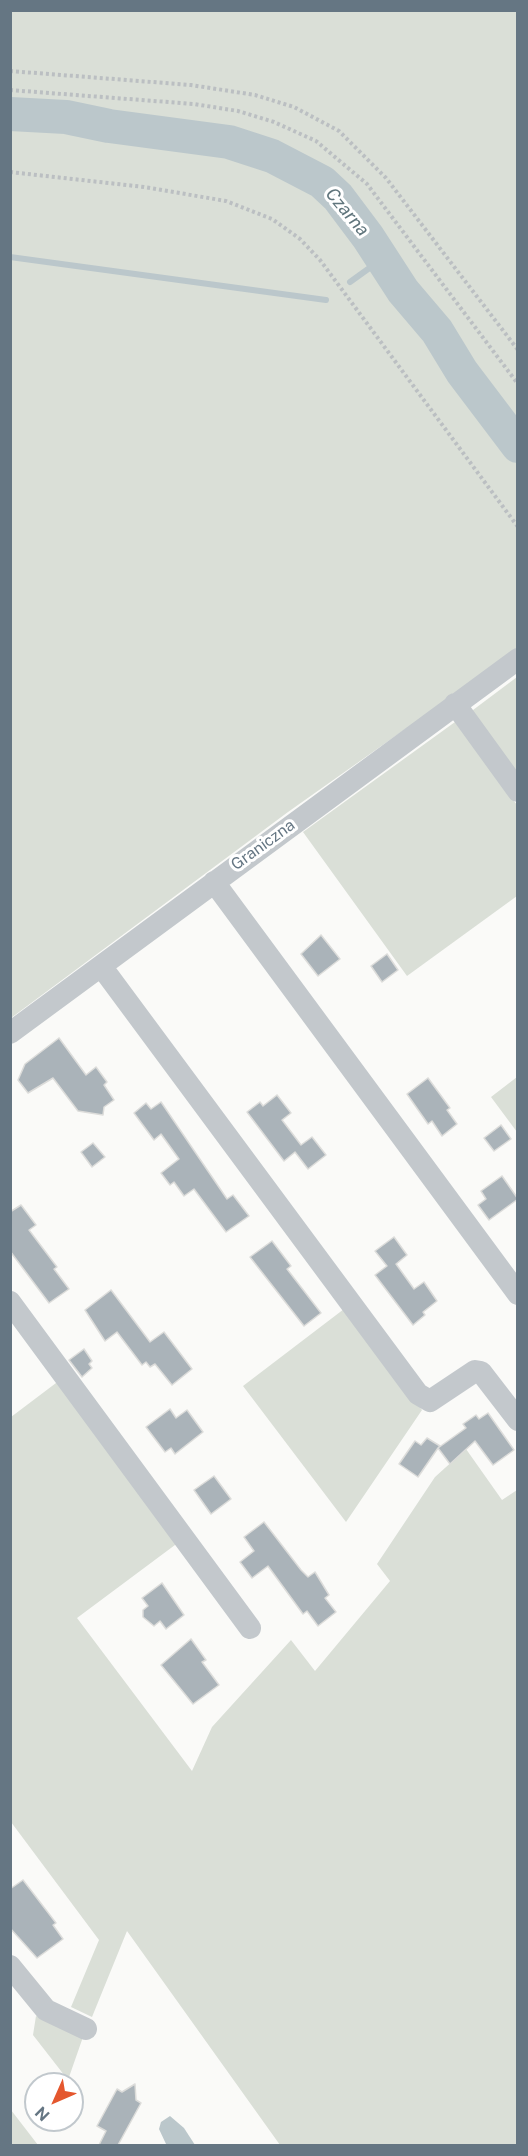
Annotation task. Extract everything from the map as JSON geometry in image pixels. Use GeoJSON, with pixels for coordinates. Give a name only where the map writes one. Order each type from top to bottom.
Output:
{"type":"FeatureCollection","features":[{"type":"Feature","properties":{"kind":"street","name":"Graniczna"},"geometry":{"type":"LineString","coordinates":[[10,1033],[518,659]]}},
{"type":"Feature","properties":{"kind":"street"},"geometry":{"type":"LineString","coordinates":[[456,704],[518,791]]}},
{"type":"Feature","properties":{"kind":"street"},"geometry":{"type":"LineString","coordinates":[[214,882],[518,1294]]}},
{"type":"Feature","properties":{"kind":"street"},"geometry":{"type":"LineString","coordinates":[[101,966],[418,1394],[430,1401],[475,1371],[481,1372],[518,1420]]}},
{"type":"Feature","properties":{"kind":"street"},"geometry":{"type":"LineString","coordinates":[[10,1302],[250,1628]]}},
{"type":"Feature","properties":{"kind":"street"},"geometry":{"type":"LineString","coordinates":[[10,1966],[46,2010],[86,2029]]}},
{"type":"Feature","properties":{"kind":"path"},"geometry":{"type":"LineString","coordinates":[[10,71],[191,85],[255,95],[303,112],[339,131],[386,178],[518,350]]}},
{"type":"Feature","properties":{"kind":"path"},"geometry":{"type":"LineString","coordinates":[[10,90],[194,104],[238,111],[274,122],[316,141],[367,184],[518,384]]}},
{"type":"Feature","properties":{"kind":"path"},"geometry":{"type":"LineString","coordinates":[[10,172],[144,187],[226,201],[272,219],[300,239],[320,260],[518,527]]}},
{"type":"Feature","properties":{"kind":"shaded area"},"geometry":{"type":"Polygon","coordinates":[[[10,11],[518,11],[517,650],[288,812],[11,1018],[10,11]]]}},
{"type":"Feature","properties":{"kind":"shaded area"},"geometry":{"type":"Polygon","coordinates":[[[517,677],[517,778],[469,713],[517,677]]]}},
{"type":"Feature","properties":{"kind":"shaded area"},"geometry":{"type":"Polygon","coordinates":[[[455,722],[517,805],[517,896],[407,976],[303,832],[455,722]]]}},
{"type":"Feature","properties":{"kind":"shaded area"},"geometry":{"type":"Polygon","coordinates":[[[517,1077],[517,1132],[491,1097],[517,1077]]]}},
{"type":"Feature","properties":{"kind":"shaded area"},"geometry":{"type":"Polygon","coordinates":[[[344,1309],[422,1410],[346,1522],[243,1386],[344,1309]]]}},
{"type":"Feature","properties":{"kind":"shaded area"},"geometry":{"type":"Polygon","coordinates":[[[60,1380],[179,1542],[77,1618],[192,1771],[212,1727],[291,1640],[315,1671],[390,1581],[377,1564],[435,1477],[466,1449],[502,1500],[517,1490],[517,2145],[280,2145],[127,1931],[92,2017],[71,2007],[99,1940],[11,1822],[11,1417],[60,1380]]]}},
{"type":"Feature","properties":{"kind":"shaded area"},"geometry":{"type":"Polygon","coordinates":[[[36,2016],[83,2037],[71,2072],[62,2072],[33,2035],[36,2016]]]}},
{"type":"Feature","properties":{"kind":"shaded area"},"geometry":{"type":"Polygon","coordinates":[[[10,2110],[24,2127],[24,2132],[28,2132],[38,2145],[11,2145],[10,2110]]]}},
{"type":"Feature","properties":{"kind":"shaded area"},"geometry":{"type":"Polygon","coordinates":[[[170,2116],[184,2128],[195,2145],[166,2144],[159,2129],[161,2122],[170,2116]]]}},
{"type":"Feature","properties":{"kind":"building"},"geometry":{"type":"Polygon","coordinates":[[[321,935],[340,959],[318,976],[301,954],[321,935]]]}},
{"type":"Feature","properties":{"kind":"building"},"geometry":{"type":"Polygon","coordinates":[[[387,954],[398,970],[382,982],[371,966],[387,954]]]}},
{"type":"Feature","properties":{"kind":"building"},"geometry":{"type":"Polygon","coordinates":[[[59,1038],[86,1075],[96,1067],[107,1082],[104,1085],[114,1100],[104,1107],[103,1115],[78,1111],[53,1078],[28,1093],[18,1080],[25,1064],[59,1038]]]}},
{"type":"Feature","properties":{"kind":"building"},"geometry":{"type":"Polygon","coordinates":[[[428,1078],[450,1108],[447,1110],[457,1124],[442,1136],[432,1121],[428,1124],[407,1094],[428,1078]]]}},
{"type":"Feature","properties":{"kind":"building"},"geometry":{"type":"Polygon","coordinates":[[[277,1095],[291,1113],[282,1120],[301,1145],[312,1137],[326,1155],[308,1169],[295,1152],[284,1161],[247,1112],[260,1102],[263,1106],[277,1095]]]}},
{"type":"Feature","properties":{"kind":"building"},"geometry":{"type":"Polygon","coordinates":[[[161,1102],[227,1199],[233,1195],[249,1216],[226,1232],[194,1189],[184,1196],[174,1182],[170,1185],[161,1173],[179,1159],[161,1134],[154,1140],[134,1113],[146,1103],[151,1109],[161,1102]]]}},
{"type":"Feature","properties":{"kind":"building"},"geometry":{"type":"Polygon","coordinates":[[[501,1125],[511,1139],[494,1151],[484,1138],[501,1125]]]}},
{"type":"Feature","properties":{"kind":"building"},"geometry":{"type":"Polygon","coordinates":[[[93,1143],[105,1157],[92,1167],[81,1152],[93,1143]]]}},
{"type":"Feature","properties":{"kind":"building"},"geometry":{"type":"Polygon","coordinates":[[[502,1176],[518,1199],[489,1220],[478,1205],[486,1199],[481,1191],[502,1176]]]}},
{"type":"Feature","properties":{"kind":"building"},"geometry":{"type":"Polygon","coordinates":[[[21,1205],[36,1225],[29,1230],[57,1267],[54,1269],[69,1289],[49,1303],[10,1251],[10,1212],[21,1205]]]}},
{"type":"Feature","properties":{"kind":"building"},"geometry":{"type":"Polygon","coordinates":[[[394,1237],[407,1255],[396,1264],[414,1289],[424,1282],[437,1301],[423,1312],[425,1315],[413,1325],[375,1275],[387,1266],[375,1251],[394,1237]]]}},
{"type":"Feature","properties":{"kind":"building"},"geometry":{"type":"Polygon","coordinates":[[[272,1241],[291,1266],[287,1269],[321,1313],[304,1326],[250,1257],[272,1241]]]}},
{"type":"Feature","properties":{"kind":"building"},"geometry":{"type":"Polygon","coordinates":[[[111,1290],[150,1342],[164,1332],[192,1369],[172,1385],[155,1364],[150,1367],[146,1362],[142,1365],[117,1332],[105,1341],[85,1310],[111,1290]]]}},
{"type":"Feature","properties":{"kind":"building"},"geometry":{"type":"Polygon","coordinates":[[[84,1349],[92,1361],[89,1364],[92,1368],[82,1377],[69,1360],[84,1349]]]}},
{"type":"Feature","properties":{"kind":"building"},"geometry":{"type":"Polygon","coordinates":[[[170,1409],[176,1418],[187,1410],[203,1432],[175,1454],[171,1448],[165,1452],[146,1427],[170,1409]]]}},
{"type":"Feature","properties":{"kind":"building"},"geometry":{"type":"Polygon","coordinates":[[[488,1413],[514,1450],[493,1465],[475,1441],[450,1464],[438,1448],[466,1428],[463,1424],[476,1415],[479,1419],[488,1413]]]}},
{"type":"Feature","properties":{"kind":"building"},"geometry":{"type":"Polygon","coordinates":[[[427,1438],[440,1446],[418,1477],[399,1464],[415,1441],[421,1445],[427,1438]]]}},
{"type":"Feature","properties":{"kind":"building"},"geometry":{"type":"Polygon","coordinates":[[[214,1476],[231,1499],[211,1514],[194,1490],[214,1476]]]}},
{"type":"Feature","properties":{"kind":"building"},"geometry":{"type":"Polygon","coordinates":[[[264,1522],[308,1577],[315,1572],[329,1595],[325,1598],[336,1612],[318,1626],[307,1611],[303,1614],[268,1566],[252,1578],[240,1562],[254,1551],[244,1537],[264,1522]]]}},
{"type":"Feature","properties":{"kind":"building"},"geometry":{"type":"Polygon","coordinates":[[[162,1583],[184,1615],[166,1629],[160,1621],[154,1626],[143,1617],[143,1610],[148,1606],[142,1598],[162,1583]]]}},
{"type":"Feature","properties":{"kind":"building"},"geometry":{"type":"Polygon","coordinates":[[[191,1639],[206,1660],[202,1662],[219,1685],[193,1704],[161,1665],[191,1639]]]}},
{"type":"Feature","properties":{"kind":"building"},"geometry":{"type":"Polygon","coordinates":[[[23,1880],[56,1923],[53,1925],[63,1939],[37,1958],[10,1928],[10,1889],[23,1880]]]}},
{"type":"Feature","properties":{"kind":"building"},"geometry":{"type":"Polygon","coordinates":[[[135,2084],[136,2100],[141,2103],[118,2145],[99,2145],[106,2131],[97,2126],[117,2089],[122,2092],[135,2084]]]}},
{"type":"Feature","properties":{"kind":"waterway","name":"Czarna"},"geometry":{"type":"LineString","coordinates":[[10,114],[66,117],[109,126],[229,142],[272,156],[322,182],[338,197],[368,237],[403,291],[437,331],[462,372],[518,446]]}},
{"type":"Feature","properties":{"kind":"waterway"},"geometry":{"type":"LineString","coordinates":[[10,257],[326,300]]}},
{"type":"Feature","properties":{"kind":"waterway"},"geometry":{"type":"LineString","coordinates":[[350,282],[382,259]]}}]}
